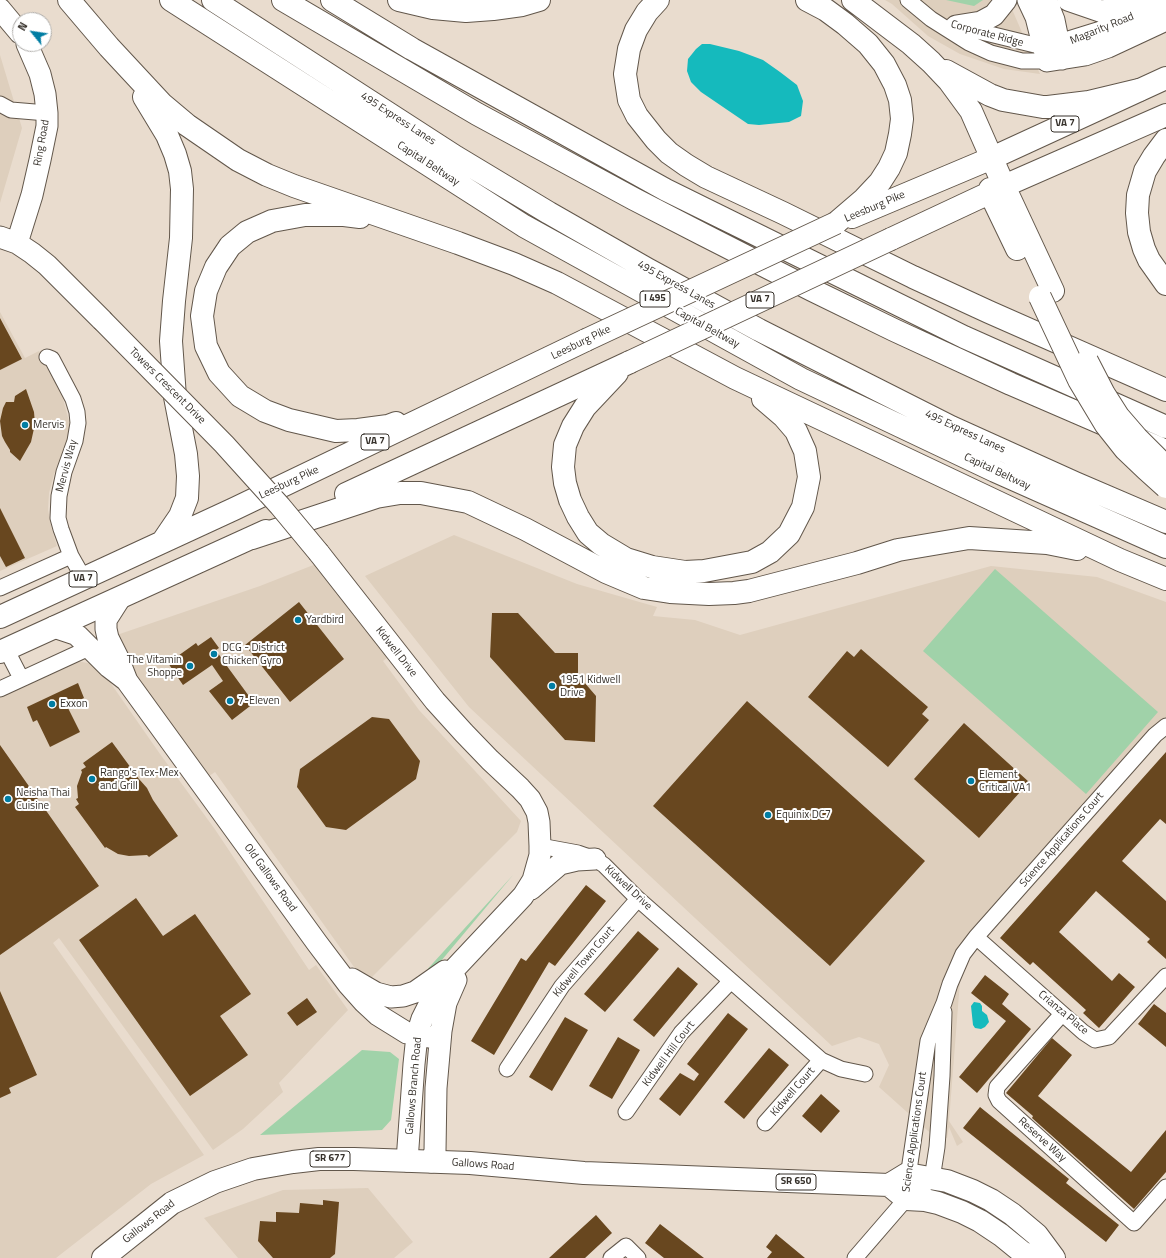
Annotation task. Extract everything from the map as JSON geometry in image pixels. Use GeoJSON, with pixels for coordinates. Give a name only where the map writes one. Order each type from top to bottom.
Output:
{"type":"FeatureCollection","features":[{"type":"Feature","properties":{"kind":"main road"},"geometry":{"type":"LineString","coordinates":[[69,0],[109,47],[162,104],[187,125],[238,160],[267,175],[294,186],[514,264],[557,283],[735,378],[1120,560],[1166,579]]}},
{"type":"Feature","properties":{"kind":"main road","name":"Capital Beltway"},"geometry":{"type":"LineString","coordinates":[[171,0],[524,226],[794,376],[995,471],[1166,547]]}},
{"type":"Feature","properties":{"kind":"main road","name":"495 Express Lanes"},"geometry":{"type":"LineString","coordinates":[[213,0],[456,157],[549,213],[647,269],[808,355],[944,423],[1075,483],[1166,522]]}},
{"type":"Feature","properties":{"kind":"main road"},"geometry":{"type":"LineString","coordinates":[[283,0],[491,121],[634,199],[812,290],[997,378],[1166,451]]}},
{"type":"Feature","properties":{"kind":"main road"},"geometry":{"type":"LineString","coordinates":[[332,0],[412,49],[666,190],[964,337],[1166,427]]}},
{"type":"Feature","properties":{"kind":"main road"},"geometry":{"type":"LineString","coordinates":[[399,0],[433,8],[466,11],[522,5],[539,0]]}},
{"type":"Feature","properties":{"kind":"main road"},"geometry":{"type":"LineString","coordinates":[[658,0],[647,12],[636,30],[628,49],[626,74],[629,100],[637,116],[656,140],[669,153],[706,177],[989,312],[1166,390]]}},
{"type":"Feature","properties":{"kind":"main road"},"geometry":{"type":"LineString","coordinates":[[807,0],[826,10],[868,44],[884,64],[895,85],[900,100],[902,119],[900,134],[896,153],[889,168],[880,182],[864,199],[836,223]]}},
{"type":"Feature","properties":{"kind":"main road"},"geometry":{"type":"LineString","coordinates":[[853,0],[911,44],[931,62],[949,81],[971,111],[992,158],[997,190],[1047,294],[1118,416],[1137,438],[1166,467]]}},
{"type":"Feature","properties":{"kind":"main road"},"geometry":{"type":"LineString","coordinates":[[109,47],[135,84],[167,135],[180,171],[182,189],[181,238],[170,341],[175,398],[186,454],[188,476],[187,498],[180,516],[163,542]]}},
{"type":"Feature","properties":{"kind":"main road"},"geometry":{"type":"LineString","coordinates":[[931,62],[990,95],[1024,105],[1048,107],[1088,102],[1138,90]]}},
{"type":"Feature","properties":{"kind":"main road","name":"Leesburg Pike"},"geometry":{"type":"LineString","coordinates":[[1,614],[84,579],[463,400],[586,340],[836,223],[992,158],[1166,78]]}},
{"type":"Feature","properties":{"kind":"main road","name":"VA 7"},"geometry":{"type":"LineString","coordinates":[[3,651],[252,538],[997,190],[1166,115]]}},
{"type":"Feature","properties":{"kind":"main road"},"geometry":{"type":"LineString","coordinates":[[1166,140],[1145,171],[1138,195],[1137,213],[1139,232],[1144,249],[1149,260],[1166,284]]}},
{"type":"Feature","properties":{"kind":"main road"},"geometry":{"type":"LineString","coordinates":[[411,227],[378,219],[344,215],[305,214],[272,221],[246,232],[230,246],[216,266],[206,291],[202,316],[206,346],[219,373],[240,396],[265,411],[315,427],[336,431],[388,426],[463,400]]}},
{"type":"Feature","properties":{"kind":"main road"},"geometry":{"type":"LineString","coordinates":[[1047,294],[1079,380],[1106,425],[1125,449],[1166,487]]}},
{"type":"Feature","properties":{"kind":"main road"},"geometry":{"type":"LineString","coordinates":[[630,362],[602,387],[581,413],[573,426],[565,445],[563,467],[570,500],[588,533],[601,544],[626,559],[652,567],[684,572],[704,571],[752,562],[770,552],[790,534],[804,507],[809,477],[805,451],[796,431],[784,417],[761,397],[735,378]]}},
{"type":"Feature","properties":{"kind":"main road"},"geometry":{"type":"LineString","coordinates":[[252,538],[376,496],[421,493],[468,502],[525,529],[606,572],[644,588],[670,592],[709,594],[749,591],[857,563],[898,550],[969,538],[1047,543],[1120,560]]}},
{"type":"Feature","properties":{"kind":"main road","name":"Gallows Road"},"geometry":{"type":"LineString","coordinates":[[103,1258],[172,1203],[215,1182],[241,1173],[293,1162],[319,1160],[470,1163],[584,1174],[889,1185]]}},
{"type":"Feature","properties":{"kind":"main road"},"geometry":{"type":"LineString","coordinates":[[1032,1258],[980,1221],[962,1212],[926,1200],[906,1199],[889,1185],[907,1174],[955,1184],[974,1191],[1012,1214],[1037,1235],[1054,1258]]}},
{"type":"Feature","properties":{"kind":"street","name":"Corporate Ridge"},"geometry":{"type":"LineString","coordinates":[[908,0],[931,19],[969,43],[991,53],[1022,61],[1053,53]]}},
{"type":"Feature","properties":{"kind":"street"},"geometry":{"type":"LineString","coordinates":[[956,26],[981,22],[994,15],[1006,0]]}},
{"type":"Feature","properties":{"kind":"street"},"geometry":{"type":"LineString","coordinates":[[1028,0],[1053,53]]}},
{"type":"Feature","properties":{"kind":"street","name":"Magarity Road"},"geometry":{"type":"LineString","coordinates":[[1046,0],[1054,20],[1053,53],[1085,56],[1108,47],[1162,9]]}},
{"type":"Feature","properties":{"kind":"street"},"geometry":{"type":"LineString","coordinates":[[1068,0],[1100,11],[1162,9]]}},
{"type":"Feature","properties":{"kind":"street"},"geometry":{"type":"LineString","coordinates":[[0,9],[12,23]]}},
{"type":"Feature","properties":{"kind":"street","name":"Corporate Ridge"},"geometry":{"type":"LineString","coordinates":[[931,19],[1053,53]]}},
{"type":"Feature","properties":{"kind":"street","name":"Ring Road"},"geometry":{"type":"LineString","coordinates":[[8,240],[32,195],[46,126],[47,113],[45,94],[40,74],[30,52]]}},
{"type":"Feature","properties":{"kind":"street"},"geometry":{"type":"LineString","coordinates":[[0,104],[10,110],[47,113]]}},
{"type":"Feature","properties":{"kind":"street","name":"Towers Crescent Drive"},"geometry":{"type":"LineString","coordinates":[[8,240],[32,253],[47,265],[102,320],[240,462],[280,506],[319,554]]}},
{"type":"Feature","properties":{"kind":"street","name":"Mervis Way"},"geometry":{"type":"LineString","coordinates":[[47,357],[52,359],[73,399],[78,419],[75,441],[60,487],[58,506],[61,529],[71,556],[84,579]]}},
{"type":"Feature","properties":{"kind":"street","name":"Kidwell Drive"},"geometry":{"type":"LineString","coordinates":[[319,554],[435,701],[530,800],[538,817],[540,846],[578,852],[595,859],[638,899],[821,1060],[841,1069],[865,1074]]}},
{"type":"Feature","properties":{"kind":"street"},"geometry":{"type":"LineString","coordinates":[[0,588],[71,556]]}},
{"type":"Feature","properties":{"kind":"street","name":"Old Gallows Road"},"geometry":{"type":"LineString","coordinates":[[120,598],[106,620],[106,629],[108,638],[127,681],[348,984],[378,1015],[407,1033],[440,1039]]}},
{"type":"Feature","properties":{"kind":"street","name":"Old Gallows Road"},"geometry":{"type":"LineString","coordinates":[[54,627],[74,634],[84,641],[89,648],[109,667],[127,681]]}},
{"type":"Feature","properties":{"kind":"street"},"geometry":{"type":"LineString","coordinates":[[0,689],[21,678],[89,648]]}},
{"type":"Feature","properties":{"kind":"street"},"geometry":{"type":"LineString","coordinates":[[3,651],[21,678]]}},
{"type":"Feature","properties":{"kind":"street","name":"Science Applications Court"},"geometry":{"type":"LineString","coordinates":[[906,1199],[907,1174],[928,1041],[963,954],[976,937],[1155,735],[1166,726]]}},
{"type":"Feature","properties":{"kind":"street","name":"Gallows Branch Road"},"geometry":{"type":"LineString","coordinates":[[407,1161],[414,1064],[422,1019],[444,980],[523,896],[533,880],[537,868],[540,846]]}},
{"type":"Feature","properties":{"kind":"street"},"geometry":{"type":"LineString","coordinates":[[523,896],[560,864],[577,860],[595,859]]}},
{"type":"Feature","properties":{"kind":"street","name":"Kidwell Town Court"},"geometry":{"type":"LineString","coordinates":[[507,1069],[562,986],[638,899]]}},
{"type":"Feature","properties":{"kind":"street","name":"Crianza Place"},"geometry":{"type":"LineString","coordinates":[[976,937],[1062,1014],[1095,1040],[1109,1037],[1163,985]]}},
{"type":"Feature","properties":{"kind":"street"},"geometry":{"type":"LineString","coordinates":[[335,967],[376,993],[391,997],[403,996],[415,992],[468,954]]}},
{"type":"Feature","properties":{"kind":"street","name":"Gallows Branch Road"},"geometry":{"type":"LineString","coordinates":[[431,1162],[436,1151],[436,1088],[440,1039],[446,1003],[468,954]]}},
{"type":"Feature","properties":{"kind":"street","name":"Kidwell Hill Court"},"geometry":{"type":"LineString","coordinates":[[626,1112],[681,1034],[731,981]]}},
{"type":"Feature","properties":{"kind":"street","name":"Science Applications Court"},"geometry":{"type":"LineString","coordinates":[[906,1199],[932,1179],[937,1147],[942,1076],[944,1003]]}},
{"type":"Feature","properties":{"kind":"street","name":"Reserve Way"},"geometry":{"type":"LineString","coordinates":[[1062,1014],[997,1088],[996,1095],[998,1101],[1134,1222],[1166,1187]]}},
{"type":"Feature","properties":{"kind":"street","name":"Kidwell Court"},"geometry":{"type":"LineString","coordinates":[[765,1123],[821,1060]]}},
{"type":"Feature","properties":{"kind":"street"},"geometry":{"type":"LineString","coordinates":[[855,1258],[906,1199]]}},
{"type":"Feature","properties":{"kind":"street"},"geometry":{"type":"LineString","coordinates":[[611,1258],[626,1246],[638,1258]]}},
{"type":"Feature","properties":{"kind":"shaded area"},"geometry":{"type":"Polygon","coordinates":[[[885,0],[1008,0],[1040,74],[1004,69],[960,54],[928,36],[892,4],[885,0]]]}},
{"type":"Feature","properties":{"kind":"shaded area"},"geometry":{"type":"Polygon","coordinates":[[[0,55],[22,128],[0,203],[0,55]]]}},
{"type":"Feature","properties":{"kind":"shaded area"},"geometry":{"type":"Polygon","coordinates":[[[0,312],[25,358],[39,351],[62,395],[70,425],[69,438],[54,474],[49,493],[48,510],[57,546],[0,571],[0,312]]]}},
{"type":"Feature","properties":{"kind":"shaded area"},"geometry":{"type":"Polygon","coordinates":[[[454,535],[577,584],[657,607],[653,616],[695,620],[740,635],[991,566],[1097,577],[1166,602],[1166,726],[966,957],[960,981],[949,1121],[963,1142],[957,1146],[949,1127],[947,1138],[936,1138],[879,1087],[889,1065],[879,1044],[859,1037],[832,1046],[469,707],[365,576],[454,535]]]}},
{"type":"Feature","properties":{"kind":"shaded area"},"geometry":{"type":"Polygon","coordinates":[[[321,562],[393,653],[383,661],[419,710],[521,821],[517,832],[370,979],[359,974],[215,772],[200,782],[108,638],[260,586],[321,562]]]}},
{"type":"Feature","properties":{"kind":"shaded area"},"geometry":{"type":"Polygon","coordinates":[[[77,661],[98,665],[214,828],[309,970],[316,965],[348,1010],[279,1083],[283,1092],[243,1129],[213,1150],[59,938],[53,943],[204,1155],[151,1184],[56,1258],[0,1258],[0,694],[77,661]]]}},
{"type":"Feature","properties":{"kind":"shaded area"},"geometry":{"type":"Polygon","coordinates":[[[368,1188],[413,1242],[394,1258],[238,1258],[204,1218],[283,1190],[368,1188]]]}},
{"type":"Feature","properties":{"kind":"green space"},"geometry":{"type":"Polygon","coordinates":[[[946,0],[983,0],[974,6],[946,0]]]}},
{"type":"Feature","properties":{"kind":"green space"},"geometry":{"type":"Polygon","coordinates":[[[995,569],[1158,712],[1086,794],[923,651],[995,569]]]}},
{"type":"Feature","properties":{"kind":"green space"},"geometry":{"type":"Polygon","coordinates":[[[513,875],[441,961],[424,973],[513,875]]]}},
{"type":"Feature","properties":{"kind":"green space"},"geometry":{"type":"Polygon","coordinates":[[[362,1050],[390,1052],[399,1059],[391,1120],[382,1130],[260,1135],[362,1050]]]}},
{"type":"Feature","properties":{"kind":"water"},"geometry":{"type":"Polygon","coordinates":[[[702,44],[710,44],[739,51],[763,60],[780,72],[797,85],[803,101],[801,116],[789,122],[759,125],[748,124],[701,92],[691,82],[687,71],[688,59],[702,44]]]}},
{"type":"Feature","properties":{"kind":"water"},"geometry":{"type":"Polygon","coordinates":[[[974,1002],[980,1003],[982,1006],[982,1011],[987,1015],[989,1022],[981,1029],[975,1028],[973,1025],[971,1006],[974,1002]]]}},
{"type":"Feature","properties":{"kind":"building"},"geometry":{"type":"Polygon","coordinates":[[[0,318],[22,359],[0,370],[0,318]]]}},
{"type":"Feature","properties":{"kind":"building"},"geometry":{"type":"Polygon","coordinates":[[[26,389],[34,412],[35,424],[31,442],[20,461],[10,452],[2,436],[0,421],[6,402],[14,402],[15,396],[26,389]]]}},
{"type":"Feature","properties":{"kind":"building"},"geometry":{"type":"Polygon","coordinates":[[[0,508],[25,558],[6,567],[0,556],[0,508]]]}},
{"type":"Feature","properties":{"kind":"building"},"geometry":{"type":"Polygon","coordinates":[[[299,602],[344,659],[290,702],[245,645],[299,602]]]}},
{"type":"Feature","properties":{"kind":"building","name":"1951 Kidwell Drive"},"geometry":{"type":"Polygon","coordinates":[[[492,613],[518,613],[555,653],[578,653],[578,675],[596,696],[595,742],[565,740],[490,657],[492,613]]]}},
{"type":"Feature","properties":{"kind":"building"},"geometry":{"type":"Polygon","coordinates":[[[211,637],[219,648],[216,650],[254,703],[232,720],[209,691],[223,681],[212,665],[183,685],[168,663],[196,643],[198,646],[211,637]]]}},
{"type":"Feature","properties":{"kind":"building"},"geometry":{"type":"Polygon","coordinates":[[[861,649],[928,707],[922,714],[929,720],[888,767],[808,697],[847,651],[854,657],[861,649]]]}},
{"type":"Feature","properties":{"kind":"building"},"geometry":{"type":"Polygon","coordinates":[[[78,683],[84,698],[67,706],[80,732],[50,747],[37,720],[33,722],[27,707],[78,683]]]}},
{"type":"Feature","properties":{"kind":"building","name":"Equinix DC7"},"geometry":{"type":"Polygon","coordinates":[[[747,701],[925,861],[830,966],[653,806],[747,701]]]}},
{"type":"Feature","properties":{"kind":"building"},"geometry":{"type":"Polygon","coordinates":[[[372,717],[389,719],[420,761],[416,779],[346,830],[326,827],[297,787],[300,769],[372,717]]]}},
{"type":"Feature","properties":{"kind":"building","name":"Element Critical VA1"},"geometry":{"type":"Polygon","coordinates":[[[964,723],[1029,782],[979,838],[914,779],[964,723]]]}},
{"type":"Feature","properties":{"kind":"building"},"geometry":{"type":"Polygon","coordinates":[[[112,742],[147,788],[153,800],[178,836],[149,857],[147,855],[129,856],[118,854],[106,847],[105,848],[75,807],[79,804],[76,799],[78,798],[77,786],[82,772],[81,770],[86,767],[83,763],[112,742]]]}},
{"type":"Feature","properties":{"kind":"building"},"geometry":{"type":"Polygon","coordinates":[[[0,745],[99,886],[0,955],[0,745]]]}},
{"type":"Feature","properties":{"kind":"building"},"geometry":{"type":"Polygon","coordinates":[[[1166,752],[1166,824],[1160,819],[1122,861],[1166,901],[1166,959],[1147,942],[1150,939],[1096,891],[1059,932],[1112,981],[1119,973],[1135,987],[1099,1028],[1083,1013],[1086,1010],[1033,962],[1030,965],[1000,938],[1166,752]]]}},
{"type":"Feature","properties":{"kind":"building"},"geometry":{"type":"Polygon","coordinates":[[[586,885],[606,901],[555,966],[549,962],[494,1055],[471,1041],[521,958],[526,961],[586,885]]]}},
{"type":"Feature","properties":{"kind":"building"},"geometry":{"type":"Polygon","coordinates":[[[136,898],[163,936],[195,914],[251,994],[220,1016],[248,1055],[190,1096],[79,940],[136,898]]]}},
{"type":"Feature","properties":{"kind":"building"},"geometry":{"type":"Polygon","coordinates":[[[638,931],[659,949],[605,1012],[584,994],[638,931]]]}},
{"type":"Feature","properties":{"kind":"building"},"geometry":{"type":"Polygon","coordinates":[[[678,967],[698,984],[654,1037],[633,1020],[678,967]]]}},
{"type":"Feature","properties":{"kind":"building"},"geometry":{"type":"Polygon","coordinates":[[[985,975],[1009,994],[1002,1004],[1031,1029],[977,1093],[959,1077],[1006,1021],[971,993],[985,975]]]}},
{"type":"Feature","properties":{"kind":"building"},"geometry":{"type":"Polygon","coordinates":[[[0,991],[37,1075],[9,1088],[11,1093],[0,1098],[0,991]]]}},
{"type":"Feature","properties":{"kind":"building"},"geometry":{"type":"Polygon","coordinates":[[[307,998],[317,1012],[297,1026],[287,1013],[307,998]]]}},
{"type":"Feature","properties":{"kind":"building"},"geometry":{"type":"Polygon","coordinates":[[[1154,1004],[1166,1013],[1166,1047],[1138,1024],[1154,1004]]]}},
{"type":"Feature","properties":{"kind":"building"},"geometry":{"type":"Polygon","coordinates":[[[728,1013],[748,1029],[680,1116],[659,1099],[680,1073],[694,1081],[699,1074],[687,1064],[728,1013]]]}},
{"type":"Feature","properties":{"kind":"building"},"geometry":{"type":"Polygon","coordinates":[[[565,1017],[588,1030],[552,1091],[529,1077],[565,1017]]]}},
{"type":"Feature","properties":{"kind":"building"},"geometry":{"type":"Polygon","coordinates":[[[618,1037],[640,1050],[612,1099],[589,1086],[618,1037]]]}},
{"type":"Feature","properties":{"kind":"building"},"geometry":{"type":"Polygon","coordinates":[[[1052,1038],[1072,1055],[1038,1096],[1131,1172],[1166,1130],[1166,1172],[1134,1209],[1006,1093],[1052,1038]]]}},
{"type":"Feature","properties":{"kind":"building"},"geometry":{"type":"Polygon","coordinates":[[[769,1048],[789,1065],[744,1119],[724,1102],[769,1048]]]}},
{"type":"Feature","properties":{"kind":"building"},"geometry":{"type":"Polygon","coordinates":[[[821,1094],[840,1111],[821,1133],[802,1116],[821,1094]]]}},
{"type":"Feature","properties":{"kind":"building"},"geometry":{"type":"Polygon","coordinates":[[[980,1107],[1069,1179],[1066,1183],[1119,1225],[1106,1242],[963,1128],[980,1107]]]}},
{"type":"Feature","properties":{"kind":"building"},"geometry":{"type":"Polygon","coordinates":[[[323,1200],[339,1202],[335,1254],[330,1258],[273,1258],[258,1241],[260,1221],[276,1222],[276,1212],[299,1213],[300,1203],[323,1205],[323,1200]]]}},
{"type":"Feature","properties":{"kind":"building"},"geometry":{"type":"Polygon","coordinates":[[[596,1215],[612,1233],[585,1258],[549,1258],[596,1215]]]}},
{"type":"Feature","properties":{"kind":"building"},"geometry":{"type":"Polygon","coordinates":[[[660,1224],[704,1258],[664,1258],[645,1243],[660,1224]]]}},
{"type":"Feature","properties":{"kind":"building"},"geometry":{"type":"Polygon","coordinates":[[[776,1234],[805,1258],[767,1258],[772,1252],[766,1247],[776,1234]]]}},
{"type":"Feature","properties":{"kind":"place","name":"Mervis"},"geometry":{"type":"Point","coordinates":[25,425]}},
{"type":"Feature","properties":{"kind":"place","name":"Yardbird"},"geometry":{"type":"Point","coordinates":[298,620]}},
{"type":"Feature","properties":{"kind":"place","name":"DCG - District Chicken Gyro"},"geometry":{"type":"Point","coordinates":[214,654]}},
{"type":"Feature","properties":{"kind":"place","name":"The Vitamin Shoppe"},"geometry":{"type":"Point","coordinates":[190,666]}},
{"type":"Feature","properties":{"kind":"place","name":"1951 Kidwell Drive"},"geometry":{"type":"Point","coordinates":[552,686]}},
{"type":"Feature","properties":{"kind":"place","name":"7-Eleven"},"geometry":{"type":"Point","coordinates":[230,701]}},
{"type":"Feature","properties":{"kind":"place","name":"Exxon"},"geometry":{"type":"Point","coordinates":[52,704]}},
{"type":"Feature","properties":{"kind":"place","name":"Rango's Tex-Mex and Grill"},"geometry":{"type":"Point","coordinates":[92,779]}},
{"type":"Feature","properties":{"kind":"place","name":"Element Critical VA1"},"geometry":{"type":"Point","coordinates":[971,781]}},
{"type":"Feature","properties":{"kind":"place","name":"Neisha Thai Cuisine"},"geometry":{"type":"Point","coordinates":[8,799]}},
{"type":"Feature","properties":{"kind":"place","name":"Equinix DC7"},"geometry":{"type":"Point","coordinates":[768,815]}}]}
